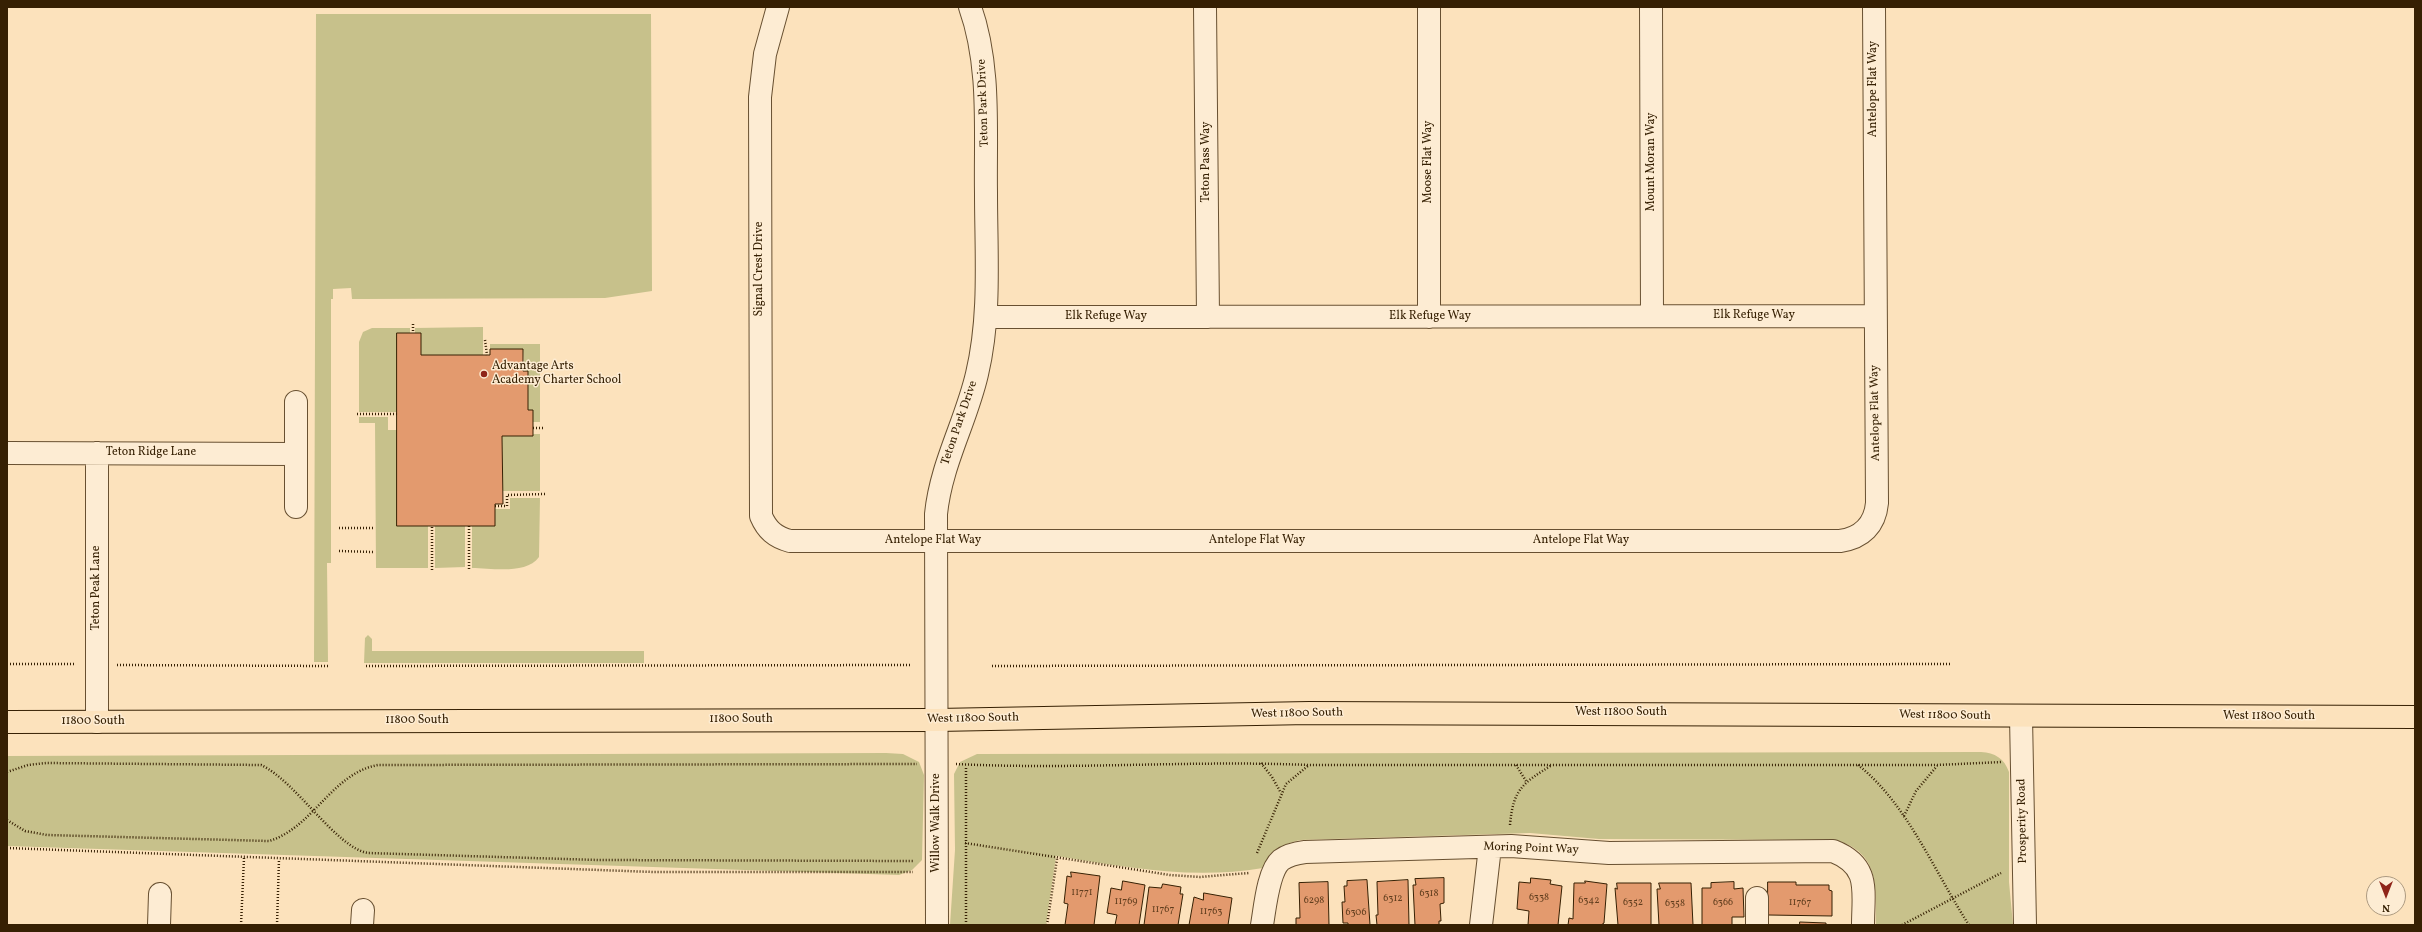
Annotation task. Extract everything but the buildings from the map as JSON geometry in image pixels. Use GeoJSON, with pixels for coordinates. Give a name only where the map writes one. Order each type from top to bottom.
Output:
{"type":"FeatureCollection","features":[{"type":"Feature","properties":{"kind":"main road","name":"West 11800 South"},"geometry":{"type":"LineString","coordinates":[[827,720],[937,720],[1309,713],[1664,713],[2021,717],[2415,717]]}},
{"type":"Feature","properties":{"kind":"main road","name":"11800 South"},"geometry":{"type":"LineString","coordinates":[[7,722],[827,720]]}},
{"type":"Feature","properties":{"kind":"street","name":"Signal Crest Drive"},"geometry":{"type":"LineString","coordinates":[[769,531],[761,516],[760,507],[760,97],[765,54],[778,7]]}},
{"type":"Feature","properties":{"kind":"street","name":"Teton Park Drive"},"geometry":{"type":"LineString","coordinates":[[937,720],[936,541],[940,487],[945,466],[970,402],[977,375],[986,317],[984,65],[970,7]]}},
{"type":"Feature","properties":{"kind":"street","name":"Teton Pass Way"},"geometry":{"type":"LineString","coordinates":[[1205,7],[1208,317]]}},
{"type":"Feature","properties":{"kind":"street","name":"Moose Flat Way"},"geometry":{"type":"LineString","coordinates":[[1429,7],[1429,317]]}},
{"type":"Feature","properties":{"kind":"street","name":"Mount Moran Way"},"geometry":{"type":"LineString","coordinates":[[1652,7],[1652,316]]}},
{"type":"Feature","properties":{"kind":"street","name":"Antelope Flat Way"},"geometry":{"type":"LineString","coordinates":[[769,531],[782,539],[790,541],[1849,540],[1865,532],[1872,522],[1876,511],[1874,316],[1874,7]]}},
{"type":"Feature","properties":{"kind":"street","name":"Elk Refuge Way"},"geometry":{"type":"LineString","coordinates":[[986,317],[1874,316]]}},
{"type":"Feature","properties":{"kind":"street"},"geometry":{"type":"LineString","coordinates":[[296,402],[296,507]]}},
{"type":"Feature","properties":{"kind":"street","name":"Teton Ridge Lane"},"geometry":{"type":"LineString","coordinates":[[7,453],[296,454]]}},
{"type":"Feature","properties":{"kind":"street","name":"Teton Peak Lane"},"geometry":{"type":"LineString","coordinates":[[97,453],[97,722]]}},
{"type":"Feature","properties":{"kind":"street","name":"Prosperity Road"},"geometry":{"type":"LineString","coordinates":[[2021,717],[2026,925]]}},
{"type":"Feature","properties":{"kind":"street","name":"Willow Walk Drive"},"geometry":{"type":"LineString","coordinates":[[937,720],[937,925]]}},
{"type":"Feature","properties":{"kind":"street","name":"Moring Point Way"},"geometry":{"type":"LineString","coordinates":[[1262,925],[1268,890],[1273,873],[1281,860],[1292,854],[1305,852],[1511,846],[1609,853],[1833,851],[1850,858],[1856,865],[1863,884],[1863,925]]}},
{"type":"Feature","properties":{"kind":"street"},"geometry":{"type":"LineString","coordinates":[[1481,925],[1490,847]]}},
{"type":"Feature","properties":{"kind":"street"},"geometry":{"type":"LineString","coordinates":[[159,925],[160,894]]}},
{"type":"Feature","properties":{"kind":"street"},"geometry":{"type":"LineString","coordinates":[[1757,898],[1757,925]]}},
{"type":"Feature","properties":{"kind":"path"},"geometry":{"type":"LineString","coordinates":[[413,324],[413,333]]}},
{"type":"Feature","properties":{"kind":"path"},"geometry":{"type":"LineString","coordinates":[[485,340],[486,354]]}},
{"type":"Feature","properties":{"kind":"path"},"geometry":{"type":"LineString","coordinates":[[357,414],[396,414]]}},
{"type":"Feature","properties":{"kind":"path"},"geometry":{"type":"LineString","coordinates":[[534,428],[544,428]]}},
{"type":"Feature","properties":{"kind":"path"},"geometry":{"type":"LineString","coordinates":[[495,506],[507,506],[507,495],[545,494]]}},
{"type":"Feature","properties":{"kind":"path"},"geometry":{"type":"LineString","coordinates":[[432,526],[432,570]]}},
{"type":"Feature","properties":{"kind":"path"},"geometry":{"type":"LineString","coordinates":[[469,526],[469,570]]}},
{"type":"Feature","properties":{"kind":"path"},"geometry":{"type":"LineString","coordinates":[[339,528],[373,528]]}},
{"type":"Feature","properties":{"kind":"path"},"geometry":{"type":"LineString","coordinates":[[339,551],[373,552]]}},
{"type":"Feature","properties":{"kind":"path"},"geometry":{"type":"LineString","coordinates":[[7,664],[77,664]]}},
{"type":"Feature","properties":{"kind":"path"},"geometry":{"type":"LineString","coordinates":[[992,666],[1951,664]]}},
{"type":"Feature","properties":{"kind":"path"},"geometry":{"type":"LineString","coordinates":[[117,665],[329,666]]}},
{"type":"Feature","properties":{"kind":"path"},"geometry":{"type":"LineString","coordinates":[[366,666],[912,665]]}},
{"type":"Feature","properties":{"kind":"path"},"geometry":{"type":"LineString","coordinates":[[958,764],[1104,766],[1149,763],[1262,763],[1309,765],[1937,765],[2001,764],[2004,761]]}},
{"type":"Feature","properties":{"kind":"path"},"geometry":{"type":"LineString","coordinates":[[7,772],[28,765],[46,763],[254,764],[274,771],[350,846],[368,853],[598,860],[913,861]]}},
{"type":"Feature","properties":{"kind":"path"},"geometry":{"type":"LineString","coordinates":[[1262,763],[1281,793]]}},
{"type":"Feature","properties":{"kind":"path"},"geometry":{"type":"LineString","coordinates":[[7,820],[25,831],[47,835],[258,842],[269,841],[288,833],[351,775],[363,768],[378,765],[913,765]]}},
{"type":"Feature","properties":{"kind":"path"},"geometry":{"type":"LineString","coordinates":[[966,765],[966,925]]}},
{"type":"Feature","properties":{"kind":"path"},"geometry":{"type":"LineString","coordinates":[[1257,853],[1281,793],[1292,777],[1309,765]]}},
{"type":"Feature","properties":{"kind":"path"},"geometry":{"type":"LineString","coordinates":[[1516,765],[1526,782]]}},
{"type":"Feature","properties":{"kind":"path"},"geometry":{"type":"LineString","coordinates":[[1510,825],[1513,804],[1526,782],[1553,765]]}},
{"type":"Feature","properties":{"kind":"path"},"geometry":{"type":"LineString","coordinates":[[1857,765],[1884,788],[1969,925]]}},
{"type":"Feature","properties":{"kind":"path"},"geometry":{"type":"LineString","coordinates":[[1903,817],[1916,791],[1937,765]]}},
{"type":"Feature","properties":{"kind":"path"},"geometry":{"type":"LineString","coordinates":[[965,843],[1057,859],[1170,875],[1200,877],[1249,874]]}},
{"type":"Feature","properties":{"kind":"path"},"geometry":{"type":"LineString","coordinates":[[7,848],[653,872],[913,872]]}},
{"type":"Feature","properties":{"kind":"path"},"geometry":{"type":"LineString","coordinates":[[241,925],[244,858]]}},
{"type":"Feature","properties":{"kind":"path"},"geometry":{"type":"LineString","coordinates":[[277,925],[279,859]]}},
{"type":"Feature","properties":{"kind":"path"},"geometry":{"type":"LineString","coordinates":[[1048,925],[1057,859]]}},
{"type":"Feature","properties":{"kind":"path"},"geometry":{"type":"LineString","coordinates":[[1902,925],[2001,873]]}},
{"type":"Feature","properties":{"kind":"shaded area"},"geometry":{"type":"Polygon","coordinates":[[[316,14],[651,14],[652,291],[605,298],[352,299],[351,288],[333,289],[333,299],[331,299],[331,563],[327,563],[328,662],[314,662],[316,14]]]}},
{"type":"Feature","properties":{"kind":"shaded area"},"geometry":{"type":"Polygon","coordinates":[[[483,327],[483,355],[421,355],[421,333],[415,333],[415,328],[483,327]]]}},
{"type":"Feature","properties":{"kind":"shaded area"},"geometry":{"type":"Polygon","coordinates":[[[372,328],[410,328],[410,333],[397,333],[397,412],[359,412],[359,342],[363,332],[372,328]]]}},
{"type":"Feature","properties":{"kind":"shaded area"},"geometry":{"type":"Polygon","coordinates":[[[490,344],[540,344],[540,422],[533,422],[533,410],[528,410],[523,349],[490,349],[490,344]]]}},
{"type":"Feature","properties":{"kind":"shaded area"},"geometry":{"type":"Polygon","coordinates":[[[359,417],[388,417],[388,430],[397,430],[397,525],[428,526],[428,568],[376,568],[375,423],[359,423],[359,417]]]}},
{"type":"Feature","properties":{"kind":"shaded area"},"geometry":{"type":"Polygon","coordinates":[[[533,434],[540,434],[540,491],[503,491],[502,436],[533,436],[533,434]]]}},
{"type":"Feature","properties":{"kind":"shaded area"},"geometry":{"type":"Polygon","coordinates":[[[510,498],[540,498],[539,557],[533,563],[517,568],[472,568],[472,526],[495,509],[510,509],[510,498]]]}},
{"type":"Feature","properties":{"kind":"shaded area"},"geometry":{"type":"Polygon","coordinates":[[[435,526],[465,526],[465,567],[435,568],[435,526]]]}},
{"type":"Feature","properties":{"kind":"shaded area"},"geometry":{"type":"Polygon","coordinates":[[[368,635],[372,639],[372,651],[644,651],[644,663],[364,663],[365,638],[368,635]]]}},
{"type":"Feature","properties":{"kind":"shaded area"},"geometry":{"type":"Polygon","coordinates":[[[1981,752],[1998,757],[2002,760],[2009,772],[2009,882],[2013,925],[1876,925],[1875,885],[1868,863],[1861,853],[1836,840],[1599,839],[1530,833],[1300,840],[1282,846],[1273,853],[1263,868],[1210,873],[1159,871],[1056,856],[1046,925],[950,925],[955,850],[954,774],[960,762],[977,754],[1981,752]]]}},
{"type":"Feature","properties":{"kind":"shaded area"},"geometry":{"type":"Polygon","coordinates":[[[903,754],[919,762],[924,775],[922,860],[912,870],[899,875],[7,846],[7,756],[903,754]]]}},
{"type":"Feature","properties":{"kind":"place","name":"Advantage Arts Academy Charter School"},"geometry":{"type":"Point","coordinates":[484,374]}}]}
